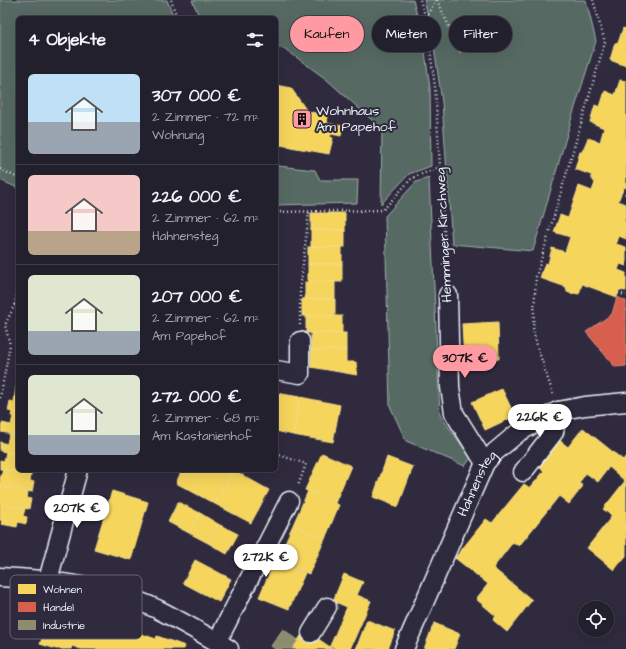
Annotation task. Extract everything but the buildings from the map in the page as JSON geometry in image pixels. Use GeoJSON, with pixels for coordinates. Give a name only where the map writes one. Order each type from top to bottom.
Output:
{"type":"FeatureCollection","features":[{"type":"Feature","properties":{"kind":"street","name":"Hemminger Kirchweg"},"geometry":{"type":"LineString","coordinates":[[448,295],[450,387],[454,412],[485,463]]}},
{"type":"Feature","properties":{"kind":"street"},"geometry":{"type":"LineString","coordinates":[[278,370],[300,374],[300,342]]}},
{"type":"Feature","properties":{"kind":"street","name":"Hahnensteg"},"geometry":{"type":"LineString","coordinates":[[404,649],[485,463],[495,452],[519,432],[558,412],[585,406],[626,402]]}},
{"type":"Feature","properties":{"kind":"street"},"geometry":{"type":"LineString","coordinates":[[522,472],[554,432],[558,412]]}},
{"type":"Feature","properties":{"kind":"street"},"geometry":{"type":"LineString","coordinates":[[49,575],[77,472]]}},
{"type":"Feature","properties":{"kind":"street"},"geometry":{"type":"LineString","coordinates":[[142,603],[156,609],[223,645],[289,501]]}},
{"type":"Feature","properties":{"kind":"street"},"geometry":{"type":"LineString","coordinates":[[0,577],[10,578]]}},
{"type":"Feature","properties":{"kind":"street"},"geometry":{"type":"LineString","coordinates":[[311,633],[327,607]]}},
{"type":"Feature","properties":{"kind":"path"},"geometry":{"type":"LineString","coordinates":[[171,0],[177,16]]}},
{"type":"Feature","properties":{"kind":"path","name":"Hemminger Kirchweg"},"geometry":{"type":"LineString","coordinates":[[420,0],[425,16]]}},
{"type":"Feature","properties":{"kind":"path"},"geometry":{"type":"LineString","coordinates":[[427,16],[437,0]]}},
{"type":"Feature","properties":{"kind":"path"},"geometry":{"type":"LineString","coordinates":[[437,0],[461,53]]}},
{"type":"Feature","properties":{"kind":"path"},"geometry":{"type":"LineString","coordinates":[[558,412],[533,330],[536,277],[605,42],[593,0]]}},
{"type":"Feature","properties":{"kind":"path","name":"Hemminger Kirchweg"},"geometry":{"type":"LineString","coordinates":[[430,52],[435,88],[448,295]]}},
{"type":"Feature","properties":{"kind":"path"},"geometry":{"type":"LineString","coordinates":[[278,212],[383,210],[412,178],[440,167]]}},
{"type":"Feature","properties":{"kind":"path"},"geometry":{"type":"LineString","coordinates":[[0,169],[16,177]]}},
{"type":"Feature","properties":{"kind":"path"},"geometry":{"type":"LineString","coordinates":[[621,192],[626,194]]}},
{"type":"Feature","properties":{"kind":"path"},"geometry":{"type":"LineString","coordinates":[[300,342],[300,291],[309,211]]}},
{"type":"Feature","properties":{"kind":"path"},"geometry":{"type":"LineString","coordinates":[[618,293],[626,295]]}},
{"type":"Feature","properties":{"kind":"path"},"geometry":{"type":"LineString","coordinates":[[0,398],[10,345],[5,325],[16,307]]}},
{"type":"Feature","properties":{"kind":"path"},"geometry":{"type":"LineString","coordinates":[[278,455],[306,464],[299,485],[293,489],[289,501]]}},
{"type":"Feature","properties":{"kind":"green space"},"geometry":{"type":"Polygon","coordinates":[[[0,0],[167,0],[173,16],[16,16],[16,187],[0,180],[0,0]]]}},
{"type":"Feature","properties":{"kind":"green space"},"geometry":{"type":"Polygon","coordinates":[[[192,0],[413,0],[417,16],[372,16],[372,52],[425,52],[430,88],[431,166],[409,174],[381,204],[382,129],[326,79],[285,49],[278,48],[278,16],[199,16],[192,0]]]}},
{"type":"Feature","properties":{"kind":"green space"},"geometry":{"type":"Polygon","coordinates":[[[424,0],[586,0],[596,41],[533,251],[452,244],[442,102],[435,52],[441,52],[441,16],[428,16],[424,0]]]}},
{"type":"Feature","properties":{"kind":"green space"},"geometry":{"type":"Polygon","coordinates":[[[278,166],[315,170],[320,180],[358,180],[357,203],[278,205],[278,166]]]}},
{"type":"Feature","properties":{"kind":"green space"},"geometry":{"type":"Polygon","coordinates":[[[429,178],[440,415],[471,458],[465,466],[406,441],[390,406],[385,216],[416,182],[429,178]]]}},
{"type":"Feature","properties":{"kind":"place","name":"Wohnhaus Am Papehof"},"geometry":{"type":"Point","coordinates":[302,119]}}]}
